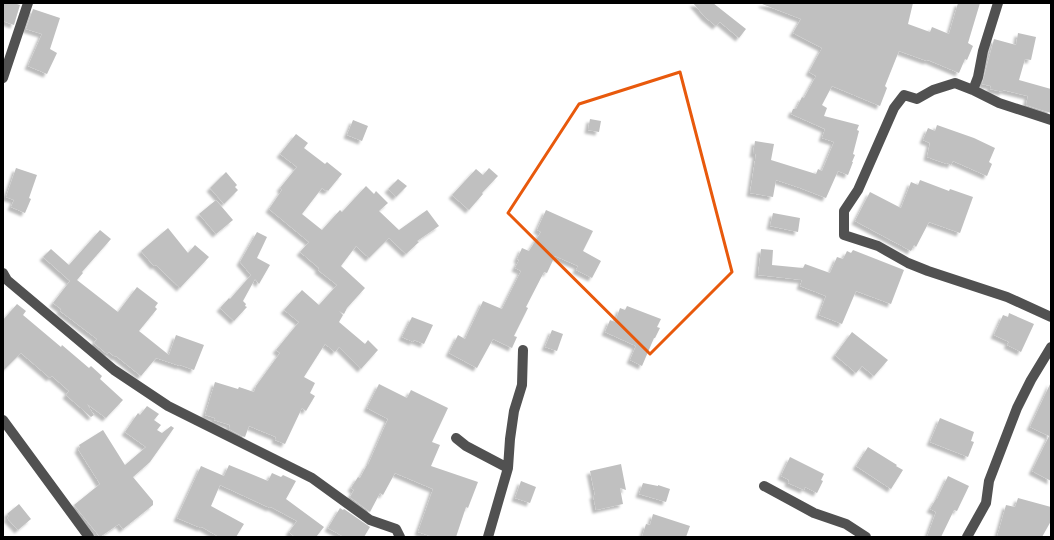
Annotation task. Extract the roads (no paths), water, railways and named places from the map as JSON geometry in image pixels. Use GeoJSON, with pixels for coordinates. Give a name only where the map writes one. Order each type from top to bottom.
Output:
{"type":"FeatureCollection","features":[{"type":"Feature","properties":{"kind":"street"},"geometry":{"type":"LineString","coordinates":[[3,78],[28,3]]}},
{"type":"Feature","properties":{"kind":"street"},"geometry":{"type":"LineString","coordinates":[[973,90],[978,77],[983,51],[998,3]]}},
{"type":"Feature","properties":{"kind":"street"},"geometry":{"type":"LineString","coordinates":[[1051,120],[999,103],[955,83],[933,90],[917,100],[904,95],[894,108],[858,190],[844,211],[844,234],[878,246],[908,263],[928,272],[1007,297],[1051,317]]}},
{"type":"Feature","properties":{"kind":"street"},"geometry":{"type":"LineString","coordinates":[[3,273],[7,280],[114,370],[168,406],[312,478],[370,520],[396,529],[400,537]]}},
{"type":"Feature","properties":{"kind":"street"},"geometry":{"type":"LineString","coordinates":[[967,537],[986,503],[989,481],[1017,408],[1031,380],[1051,347]]}},
{"type":"Feature","properties":{"kind":"street"},"geometry":{"type":"LineString","coordinates":[[488,537],[508,468],[514,411],[522,385],[523,350]]}},
{"type":"Feature","properties":{"kind":"street"},"geometry":{"type":"LineString","coordinates":[[3,420],[89,537]]}},
{"type":"Feature","properties":{"kind":"street"},"geometry":{"type":"LineString","coordinates":[[456,438],[466,446],[508,468]]}},
{"type":"Feature","properties":{"kind":"street"},"geometry":{"type":"LineString","coordinates":[[764,486],[814,513],[846,524],[866,537]]}}]}
